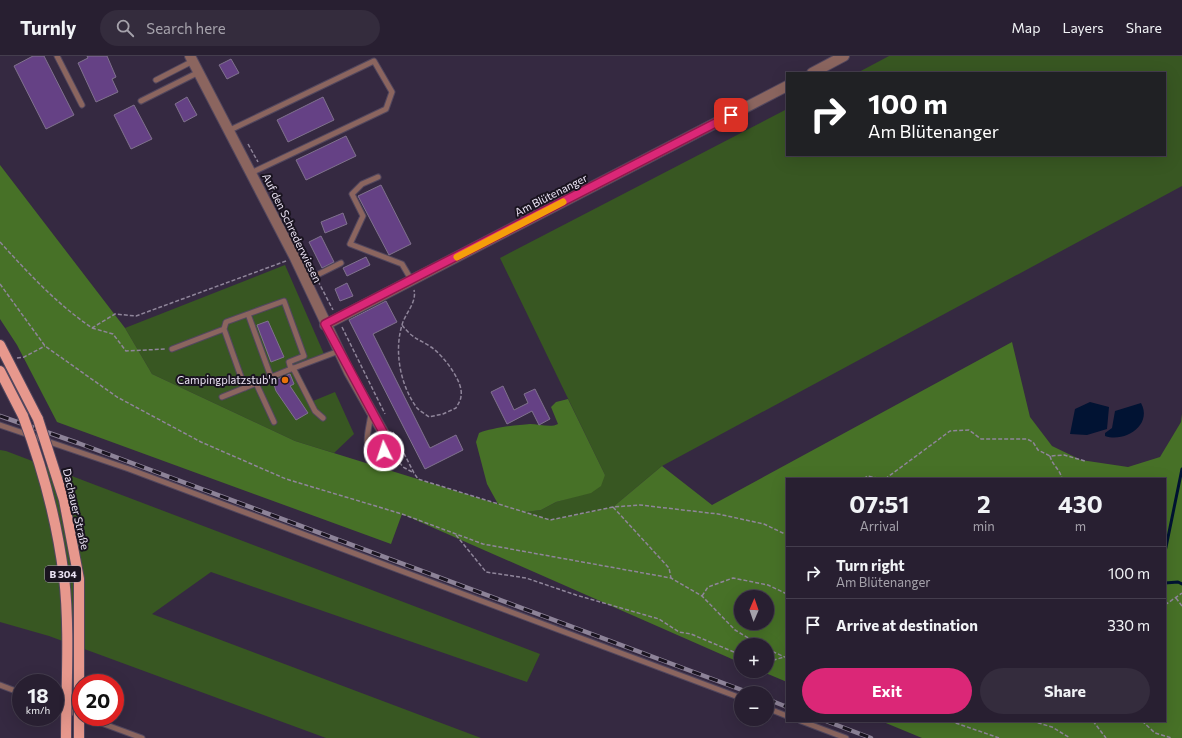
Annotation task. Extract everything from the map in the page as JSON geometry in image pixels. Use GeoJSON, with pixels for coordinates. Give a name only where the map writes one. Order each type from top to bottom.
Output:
{"type":"FeatureCollection","features":[{"type":"Feature","properties":{"kind":"main road","name":"Dachauer Straße"},"geometry":{"type":"LineString","coordinates":[[0,346],[38,419],[64,500],[79,579],[79,738]]}},
{"type":"Feature","properties":{"kind":"main road","name":"Dachauer Straße"},"geometry":{"type":"LineString","coordinates":[[0,371],[23,416],[39,457],[51,501],[64,578],[67,637],[66,738]]}},
{"type":"Feature","properties":{"kind":"street"},"geometry":{"type":"LineString","coordinates":[[814,72],[844,56]]}},
{"type":"Feature","properties":{"kind":"street","name":"Auf den Schrederwiesen"},"geometry":{"type":"LineString","coordinates":[[192,58],[295,258],[325,324],[383,432],[386,446]]}},
{"type":"Feature","properties":{"kind":"street","name":"Am Blütenanger"},"geometry":{"type":"LineString","coordinates":[[325,324],[338,319],[412,281],[786,87]]}},
{"type":"Feature","properties":{"kind":"lane"},"geometry":{"type":"LineString","coordinates":[[57,56],[82,105]]}},
{"type":"Feature","properties":{"kind":"lane"},"geometry":{"type":"LineString","coordinates":[[156,80],[192,58]]}},
{"type":"Feature","properties":{"kind":"lane"},"geometry":{"type":"LineString","coordinates":[[230,130],[374,61],[392,92],[386,109],[251,173]]}},
{"type":"Feature","properties":{"kind":"lane"},"geometry":{"type":"LineString","coordinates":[[141,101],[199,72]]}},
{"type":"Feature","properties":{"kind":"lane"},"geometry":{"type":"LineString","coordinates":[[378,177],[362,184],[352,194],[363,216],[350,244],[402,264],[412,281]]}},
{"type":"Feature","properties":{"kind":"lane"},"geometry":{"type":"LineString","coordinates":[[305,281],[341,263]]}},
{"type":"Feature","properties":{"kind":"lane"},"geometry":{"type":"LineString","coordinates":[[245,388],[224,329],[226,322],[284,301],[304,356],[289,362],[315,411],[322,418]]}},
{"type":"Feature","properties":{"kind":"lane"},"geometry":{"type":"LineString","coordinates":[[248,314],[271,377]]}},
{"type":"Feature","properties":{"kind":"lane"},"geometry":{"type":"LineString","coordinates":[[172,349],[224,329]]}},
{"type":"Feature","properties":{"kind":"lane"},"geometry":{"type":"LineString","coordinates":[[222,397],[292,368],[339,351]]}},
{"type":"Feature","properties":{"kind":"lane"},"geometry":{"type":"LineString","coordinates":[[256,383],[274,422]]}},
{"type":"Feature","properties":{"kind":"lane"},"geometry":{"type":"LineString","coordinates":[[371,412],[366,446],[368,453],[374,457],[380,456],[386,446]]}},
{"type":"Feature","properties":{"kind":"lane"},"geometry":{"type":"LineString","coordinates":[[0,425],[129,469],[734,695]]}},
{"type":"Feature","properties":{"kind":"lane"},"geometry":{"type":"LineString","coordinates":[[0,685],[12,690]]}},
{"type":"Feature","properties":{"kind":"lane"},"geometry":{"type":"LineString","coordinates":[[774,711],[786,716]]}},
{"type":"Feature","properties":{"kind":"lane"},"geometry":{"type":"LineString","coordinates":[[804,722],[846,738]]}},
{"type":"Feature","properties":{"kind":"lane"},"geometry":{"type":"LineString","coordinates":[[109,726],[142,738]]}},
{"type":"Feature","properties":{"kind":"path"},"geometry":{"type":"LineString","coordinates":[[0,242],[34,280],[72,314],[92,328],[113,334],[126,351],[172,349]]}},
{"type":"Feature","properties":{"kind":"path"},"geometry":{"type":"LineString","coordinates":[[92,328],[115,314],[136,316],[295,258]]}},
{"type":"Feature","properties":{"kind":"path"},"geometry":{"type":"LineString","coordinates":[[402,325],[411,336],[432,348],[440,355],[456,376],[462,395],[456,408],[443,414],[429,417],[417,409],[405,386],[398,357],[402,325],[415,297],[412,281]]}},
{"type":"Feature","properties":{"kind":"path"},"geometry":{"type":"LineString","coordinates":[[0,284],[45,346],[117,397],[201,442],[286,478],[402,514],[483,544],[672,578],[702,596],[734,630],[748,638]]}},
{"type":"Feature","properties":{"kind":"path"},"geometry":{"type":"LineString","coordinates":[[338,319],[386,417]]}},
{"type":"Feature","properties":{"kind":"path"},"geometry":{"type":"LineString","coordinates":[[17,358],[24,357],[45,346]]}},
{"type":"Feature","properties":{"kind":"path"},"geometry":{"type":"LineString","coordinates":[[886,478],[950,431],[969,430],[981,438],[1028,439],[1033,442],[1038,450],[1050,456],[1064,455],[1085,461]]}},
{"type":"Feature","properties":{"kind":"path"},"geometry":{"type":"LineString","coordinates":[[393,431],[418,479],[550,520],[614,507],[640,505],[718,514],[764,524],[786,535]]}},
{"type":"Feature","properties":{"kind":"path"},"geometry":{"type":"LineString","coordinates":[[386,446],[403,467],[414,473]]}},
{"type":"Feature","properties":{"kind":"path"},"geometry":{"type":"LineString","coordinates":[[1050,456],[1052,462],[1060,471],[1062,478]]}},
{"type":"Feature","properties":{"kind":"path"},"geometry":{"type":"LineString","coordinates":[[865,478],[867,476],[877,478]]}},
{"type":"Feature","properties":{"kind":"path"},"geometry":{"type":"LineString","coordinates":[[614,507],[669,568],[672,578]]}},
{"type":"Feature","properties":{"kind":"path"},"geometry":{"type":"LineString","coordinates":[[455,533],[486,572],[526,578],[583,598],[659,619],[679,632],[691,634],[734,652]]}},
{"type":"Feature","properties":{"kind":"path"},"geometry":{"type":"LineString","coordinates":[[702,596],[708,587],[733,578],[768,585],[786,594]]}},
{"type":"Feature","properties":{"kind":"path"},"geometry":{"type":"LineString","coordinates":[[1166,604],[1182,593]]}},
{"type":"Feature","properties":{"kind":"path"},"geometry":{"type":"LineString","coordinates":[[1176,598],[1182,606]]}},
{"type":"Feature","properties":{"kind":"path"},"geometry":{"type":"LineString","coordinates":[[774,652],[786,658]]}},
{"type":"Feature","properties":{"kind":"path"},"geometry":{"type":"LineString","coordinates":[[774,661],[786,658]]}},
{"type":"Feature","properties":{"kind":"path"},"geometry":{"type":"LineString","coordinates":[[953,722],[999,738]]}},
{"type":"Feature","properties":{"kind":"path"},"geometry":{"type":"LineString","coordinates":[[1035,722],[1052,728],[1070,738]]}},
{"type":"Feature","properties":{"kind":"path"},"geometry":{"type":"LineString","coordinates":[[1094,722],[1106,738]]}},
{"type":"Feature","properties":{"kind":"path"},"geometry":{"type":"LineString","coordinates":[[1143,722],[1155,733],[1172,738]]}},
{"type":"Feature","properties":{"kind":"green space"},"geometry":{"type":"Polygon","coordinates":[[[889,56],[1182,56],[1182,186],[662,466],[613,507],[550,520],[524,512],[541,510],[556,502],[587,493],[605,475],[500,258],[786,110],[786,156],[1166,156],[1166,72],[859,72],[889,56]]]}},
{"type":"Feature","properties":{"kind":"green space"},"geometry":{"type":"Polygon","coordinates":[[[0,165],[125,328],[152,374],[295,441],[498,504],[487,484],[476,442],[479,433],[497,428],[518,425],[530,424],[548,426],[558,424],[551,407],[556,402],[568,399],[605,475],[601,486],[591,493],[556,502],[541,510],[525,512],[550,520],[613,507],[662,466],[712,505],[1012,342],[1030,417],[1052,446],[1081,460],[1128,467],[1160,457],[1181,422],[1182,414],[1182,738],[922,738],[883,722],[1166,722],[1166,478],[786,478],[786,682],[774,676],[774,638],[734,638],[734,660],[402,514],[391,544],[57,422],[17,345],[0,319],[0,165]]]}},
{"type":"Feature","properties":{"kind":"green space"},"geometry":{"type":"Polygon","coordinates":[[[285,265],[324,354],[295,364],[313,401],[335,392],[354,434],[334,453],[295,441],[152,374],[125,328],[285,265]]]}},
{"type":"Feature","properties":{"kind":"green space"},"geometry":{"type":"Polygon","coordinates":[[[0,450],[540,654],[527,682],[211,572],[152,614],[481,738],[326,738],[49,636],[0,622],[0,450]]]}},
{"type":"Feature","properties":{"kind":"water"},"geometry":{"type":"Polygon","coordinates":[[[1090,402],[1109,407],[1107,429],[1087,435],[1070,434],[1075,409],[1090,402]]]}},
{"type":"Feature","properties":{"kind":"water"},"geometry":{"type":"Polygon","coordinates":[[[1141,403],[1144,411],[1143,418],[1140,425],[1135,430],[1121,437],[1105,436],[1105,433],[1112,428],[1115,411],[1141,403]]]}},
{"type":"Feature","properties":{"kind":"building"},"geometry":{"type":"Polygon","coordinates":[[[33,56],[44,56],[74,115],[46,129],[14,66],[33,56]]]}},
{"type":"Feature","properties":{"kind":"building"},"geometry":{"type":"Polygon","coordinates":[[[87,56],[107,56],[116,77],[112,79],[118,92],[96,102],[78,63],[88,58],[87,56]]]}},
{"type":"Feature","properties":{"kind":"building"},"geometry":{"type":"Polygon","coordinates":[[[231,59],[239,73],[227,79],[219,65],[231,59]]]}},
{"type":"Feature","properties":{"kind":"building"},"geometry":{"type":"Polygon","coordinates":[[[187,97],[197,115],[184,122],[175,104],[187,97]]]}},
{"type":"Feature","properties":{"kind":"building"},"geometry":{"type":"Polygon","coordinates":[[[323,97],[334,120],[288,142],[277,120],[323,97]]]}},
{"type":"Feature","properties":{"kind":"building"},"geometry":{"type":"Polygon","coordinates":[[[134,105],[152,139],[131,149],[114,115],[134,105]]]}},
{"type":"Feature","properties":{"kind":"building"},"geometry":{"type":"Polygon","coordinates":[[[346,136],[356,156],[306,180],[296,160],[346,136]]]}},
{"type":"Feature","properties":{"kind":"building"},"geometry":{"type":"Polygon","coordinates":[[[381,185],[411,244],[389,255],[358,196],[381,185]]]}},
{"type":"Feature","properties":{"kind":"building"},"geometry":{"type":"Polygon","coordinates":[[[343,213],[347,224],[325,233],[321,222],[343,213]]]}},
{"type":"Feature","properties":{"kind":"building"},"geometry":{"type":"Polygon","coordinates":[[[321,236],[334,262],[322,268],[309,242],[321,236]]]}},
{"type":"Feature","properties":{"kind":"building"},"geometry":{"type":"Polygon","coordinates":[[[366,257],[370,265],[347,276],[343,268],[366,257]]]}},
{"type":"Feature","properties":{"kind":"building"},"geometry":{"type":"Polygon","coordinates":[[[347,283],[353,296],[340,301],[335,289],[347,283]]]}},
{"type":"Feature","properties":{"kind":"building"},"geometry":{"type":"Polygon","coordinates":[[[386,301],[397,322],[373,334],[430,448],[456,435],[463,450],[425,469],[349,320],[386,301]]]}},
{"type":"Feature","properties":{"kind":"building"},"geometry":{"type":"Polygon","coordinates":[[[268,321],[284,357],[271,362],[257,325],[268,321]]]}},
{"type":"Feature","properties":{"kind":"building"},"geometry":{"type":"Polygon","coordinates":[[[290,374],[294,384],[290,386],[308,413],[296,420],[276,391],[273,381],[290,374]]]}},
{"type":"Feature","properties":{"kind":"building"},"geometry":{"type":"Polygon","coordinates":[[[503,386],[514,410],[528,403],[524,394],[535,389],[550,419],[539,425],[532,411],[507,424],[491,392],[503,386]]]}},
{"type":"Feature","properties":{"kind":"waterway"},"geometry":{"type":"LineString","coordinates":[[1166,547],[1182,469]]}},
{"type":"Feature","properties":{"kind":"waterway"},"geometry":{"type":"LineString","coordinates":[[1166,583],[1178,582],[1182,584]]}},
{"type":"Feature","properties":{"kind":"railway"},"geometry":{"type":"LineString","coordinates":[[0,416],[78,443],[734,687]]}},
{"type":"Feature","properties":{"kind":"railway"},"geometry":{"type":"LineString","coordinates":[[774,702],[786,707]]}},
{"type":"Feature","properties":{"kind":"railway"},"geometry":{"type":"LineString","coordinates":[[829,722],[871,738]]}},
{"type":"Feature","properties":{"kind":"slow traffic"},"geometry":{"type":"LineString","coordinates":[[457,257],[563,202]]}},
{"type":"Feature","properties":{"kind":"place","name":"Campingplatzstub'n"},"geometry":{"type":"Point","coordinates":[285,380]}},
{"type":"Feature","properties":{"kind":"route"},"geometry":{"type":"LineString","coordinates":[[384,451],[386,446],[383,432],[349,372],[325,324],[338,319],[731,115]]}}]}
